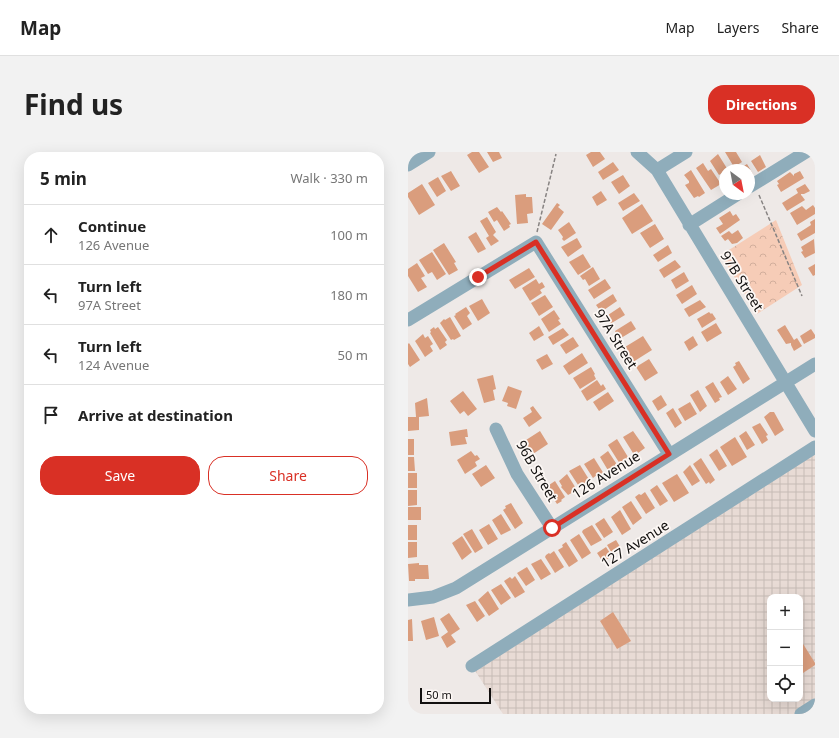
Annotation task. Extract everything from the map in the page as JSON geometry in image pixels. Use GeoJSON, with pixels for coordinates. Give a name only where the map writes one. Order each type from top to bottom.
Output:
{"type":"FeatureCollection","features":[{"type":"Feature","properties":{"kind":"street"},"geometry":{"type":"LineString","coordinates":[[408,165],[429,152]]}},
{"type":"Feature","properties":{"kind":"street","name":"97B Street"},"geometry":{"type":"LineString","coordinates":[[637,152],[657,170],[815,431]]}},
{"type":"Feature","properties":{"kind":"street"},"geometry":{"type":"LineString","coordinates":[[657,170],[686,152]]}},
{"type":"Feature","properties":{"kind":"street"},"geometry":{"type":"LineString","coordinates":[[755,184],[806,152]]}},
{"type":"Feature","properties":{"kind":"street"},"geometry":{"type":"LineString","coordinates":[[689,225],[729,200]]}},
{"type":"Feature","properties":{"kind":"street"},"geometry":{"type":"LineString","coordinates":[[408,320],[536,242]]}},
{"type":"Feature","properties":{"kind":"street","name":"97A Street"},"geometry":{"type":"LineString","coordinates":[[536,242],[669,454]]}},
{"type":"Feature","properties":{"kind":"street","name":"126 Avenue"},"geometry":{"type":"LineString","coordinates":[[408,600],[433,597],[456,588],[815,364]]}},
{"type":"Feature","properties":{"kind":"street","name":"96B Street"},"geometry":{"type":"LineString","coordinates":[[496,429],[517,474],[552,528]]}},
{"type":"Feature","properties":{"kind":"street","name":"127 Avenue"},"geometry":{"type":"LineString","coordinates":[[472,666],[815,447]]}},
{"type":"Feature","properties":{"kind":"street"},"geometry":{"type":"LineString","coordinates":[[801,714],[815,705]]}},
{"type":"Feature","properties":{"kind":"path"},"geometry":{"type":"LineString","coordinates":[[536,242],[556,154]]}},
{"type":"Feature","properties":{"kind":"path"},"geometry":{"type":"LineString","coordinates":[[755,193],[802,296]]}},
{"type":"Feature","properties":{"kind":"shaded area"},"geometry":{"type":"Polygon","coordinates":[[[815,447],[815,714],[503,714],[472,666],[815,447]]]}},
{"type":"Feature","properties":{"kind":"green space"},"geometry":{"type":"Polygon","coordinates":[[[776,220],[802,285],[757,314],[721,255],[776,220]]]}},
{"type":"Feature","properties":{"kind":"building"},"geometry":{"type":"Polygon","coordinates":[[[472,152],[479,152],[489,167],[479,173],[467,155],[472,152]]]}},
{"type":"Feature","properties":{"kind":"building"},"geometry":{"type":"Polygon","coordinates":[[[487,152],[499,152],[502,158],[493,162],[487,152]]]}},
{"type":"Feature","properties":{"kind":"building"},"geometry":{"type":"Polygon","coordinates":[[[591,152],[600,152],[605,159],[593,167],[586,155],[591,152]]]}},
{"type":"Feature","properties":{"kind":"building"},"geometry":{"type":"Polygon","coordinates":[[[725,152],[736,152],[742,162],[739,164],[732,164],[725,152]]]}},
{"type":"Feature","properties":{"kind":"building"},"geometry":{"type":"Polygon","coordinates":[[[718,154],[724,164],[719,164],[719,175],[710,161],[718,154]]]}},
{"type":"Feature","properties":{"kind":"building"},"geometry":{"type":"Polygon","coordinates":[[[760,155],[766,167],[758,172],[755,164],[753,164],[751,161],[760,155]]]}},
{"type":"Feature","properties":{"kind":"building"},"geometry":{"type":"Polygon","coordinates":[[[613,162],[619,170],[603,180],[598,172],[613,162]]]}},
{"type":"Feature","properties":{"kind":"building"},"geometry":{"type":"Polygon","coordinates":[[[703,163],[708,171],[711,169],[719,181],[719,185],[711,190],[696,168],[703,163]]]}},
{"type":"Feature","properties":{"kind":"building"},"geometry":{"type":"Polygon","coordinates":[[[691,170],[705,193],[694,198],[685,185],[689,183],[689,181],[684,175],[691,170]]]}},
{"type":"Feature","properties":{"kind":"building"},"geometry":{"type":"Polygon","coordinates":[[[451,171],[460,186],[451,191],[441,176],[451,171]]]}},
{"type":"Feature","properties":{"kind":"building"},"geometry":{"type":"Polygon","coordinates":[[[800,171],[804,178],[781,192],[777,185],[779,184],[777,181],[790,172],[794,176],[794,174],[800,171]]]}},
{"type":"Feature","properties":{"kind":"building"},"geometry":{"type":"Polygon","coordinates":[[[623,175],[630,186],[619,194],[611,182],[623,175]]]}},
{"type":"Feature","properties":{"kind":"building"},"geometry":{"type":"Polygon","coordinates":[[[438,177],[446,191],[437,197],[428,183],[438,177]]]}},
{"type":"Feature","properties":{"kind":"building"},"geometry":{"type":"Polygon","coordinates":[[[422,184],[435,205],[419,215],[408,197],[408,193],[422,184]]]}},
{"type":"Feature","properties":{"kind":"building"},"geometry":{"type":"Polygon","coordinates":[[[805,184],[810,191],[801,194],[805,200],[787,211],[782,203],[798,193],[796,189],[805,184]]]}},
{"type":"Feature","properties":{"kind":"building"},"geometry":{"type":"Polygon","coordinates":[[[601,191],[607,200],[597,206],[592,197],[601,191]]]}},
{"type":"Feature","properties":{"kind":"building"},"geometry":{"type":"Polygon","coordinates":[[[634,193],[640,201],[623,211],[618,203],[634,193]]]}},
{"type":"Feature","properties":{"kind":"building"},"geometry":{"type":"Polygon","coordinates":[[[526,194],[526,197],[532,197],[533,213],[527,214],[528,223],[517,224],[515,195],[526,194]]]}},
{"type":"Feature","properties":{"kind":"building"},"geometry":{"type":"Polygon","coordinates":[[[557,203],[560,205],[558,207],[564,212],[551,230],[542,224],[557,203]]]}},
{"type":"Feature","properties":{"kind":"building"},"geometry":{"type":"Polygon","coordinates":[[[642,204],[653,221],[632,234],[622,218],[642,204]]]}},
{"type":"Feature","properties":{"kind":"building"},"geometry":{"type":"Polygon","coordinates":[[[813,205],[815,208],[815,214],[797,225],[790,213],[802,206],[806,210],[813,205]]]}},
{"type":"Feature","properties":{"kind":"building"},"geometry":{"type":"Polygon","coordinates":[[[497,207],[501,212],[502,211],[511,224],[509,225],[510,227],[504,231],[497,220],[494,222],[488,212],[497,207]]]}},
{"type":"Feature","properties":{"kind":"building"},"geometry":{"type":"Polygon","coordinates":[[[730,211],[733,216],[736,214],[740,220],[720,234],[716,228],[723,224],[719,218],[730,211]]]}},
{"type":"Feature","properties":{"kind":"building"},"geometry":{"type":"Polygon","coordinates":[[[487,217],[496,232],[493,235],[499,241],[491,246],[486,238],[489,236],[480,221],[487,217]]]}},
{"type":"Feature","properties":{"kind":"building"},"geometry":{"type":"Polygon","coordinates":[[[815,219],[815,233],[801,241],[797,234],[811,225],[810,222],[815,219]]]}},
{"type":"Feature","properties":{"kind":"building"},"geometry":{"type":"Polygon","coordinates":[[[569,222],[576,233],[564,241],[558,230],[569,222]]]}},
{"type":"Feature","properties":{"kind":"building"},"geometry":{"type":"Polygon","coordinates":[[[655,224],[664,239],[650,248],[640,233],[655,224]]]}},
{"type":"Feature","properties":{"kind":"building"},"geometry":{"type":"Polygon","coordinates":[[[738,230],[743,238],[737,243],[732,244],[728,239],[725,241],[721,236],[729,231],[732,234],[738,230]]]}},
{"type":"Feature","properties":{"kind":"building"},"geometry":{"type":"Polygon","coordinates":[[[476,232],[486,249],[478,253],[468,237],[476,232]]]}},
{"type":"Feature","properties":{"kind":"building"},"geometry":{"type":"Polygon","coordinates":[[[577,238],[582,247],[568,257],[561,247],[577,238]]]}},
{"type":"Feature","properties":{"kind":"building"},"geometry":{"type":"Polygon","coordinates":[[[814,239],[815,253],[805,258],[801,252],[803,251],[801,247],[814,239]]]}},
{"type":"Feature","properties":{"kind":"building"},"geometry":{"type":"Polygon","coordinates":[[[444,243],[456,262],[454,263],[458,270],[449,275],[433,250],[444,243]]]}},
{"type":"Feature","properties":{"kind":"building"},"geometry":{"type":"Polygon","coordinates":[[[668,245],[672,253],[658,262],[653,255],[668,245]]]}},
{"type":"Feature","properties":{"kind":"building"},"geometry":{"type":"Polygon","coordinates":[[[432,252],[446,274],[437,280],[432,272],[428,274],[419,260],[432,252]]]}},
{"type":"Feature","properties":{"kind":"building"},"geometry":{"type":"Polygon","coordinates":[[[583,254],[591,267],[578,275],[569,262],[583,254]]]}},
{"type":"Feature","properties":{"kind":"building"},"geometry":{"type":"Polygon","coordinates":[[[675,260],[681,267],[664,278],[659,270],[675,260]]]}},
{"type":"Feature","properties":{"kind":"building"},"geometry":{"type":"Polygon","coordinates":[[[417,263],[425,276],[421,278],[427,287],[418,292],[408,276],[408,269],[417,263]]]}},
{"type":"Feature","properties":{"kind":"building"},"geometry":{"type":"Polygon","coordinates":[[[815,264],[815,275],[813,276],[808,268],[815,264]]]}},
{"type":"Feature","properties":{"kind":"building"},"geometry":{"type":"Polygon","coordinates":[[[593,267],[600,279],[589,286],[585,279],[583,280],[580,276],[593,267]]]}},
{"type":"Feature","properties":{"kind":"building"},"geometry":{"type":"Polygon","coordinates":[[[529,268],[535,277],[515,289],[509,280],[529,268]]]}},
{"type":"Feature","properties":{"kind":"building"},"geometry":{"type":"Polygon","coordinates":[[[684,272],[689,281],[676,289],[671,280],[684,272]]]}},
{"type":"Feature","properties":{"kind":"building"},"geometry":{"type":"Polygon","coordinates":[[[536,279],[539,284],[542,282],[545,287],[540,290],[542,293],[530,301],[522,288],[536,279]]]}},
{"type":"Feature","properties":{"kind":"building"},"geometry":{"type":"Polygon","coordinates":[[[605,279],[611,288],[594,299],[588,290],[605,279]]]}},
{"type":"Feature","properties":{"kind":"building"},"geometry":{"type":"Polygon","coordinates":[[[692,285],[697,294],[682,304],[676,295],[692,285]]]}},
{"type":"Feature","properties":{"kind":"building"},"geometry":{"type":"Polygon","coordinates":[[[613,294],[617,301],[601,312],[596,305],[613,294]]]}},
{"type":"Feature","properties":{"kind":"building"},"geometry":{"type":"Polygon","coordinates":[[[545,295],[553,307],[539,316],[531,303],[545,295]]]}},
{"type":"Feature","properties":{"kind":"building"},"geometry":{"type":"Polygon","coordinates":[[[482,299],[490,313],[478,321],[469,306],[482,299]]]}},
{"type":"Feature","properties":{"kind":"building"},"geometry":{"type":"Polygon","coordinates":[[[700,300],[706,307],[689,317],[684,309],[700,300]]]}},
{"type":"Feature","properties":{"kind":"building"},"geometry":{"type":"Polygon","coordinates":[[[466,307],[470,313],[467,316],[472,324],[463,330],[454,316],[466,307]]]}},
{"type":"Feature","properties":{"kind":"building"},"geometry":{"type":"Polygon","coordinates":[[[620,307],[625,315],[610,324],[605,317],[620,307]]]}},
{"type":"Feature","properties":{"kind":"building"},"geometry":{"type":"Polygon","coordinates":[[[554,310],[560,319],[558,320],[561,324],[549,332],[541,319],[554,310]]]}},
{"type":"Feature","properties":{"kind":"building"},"geometry":{"type":"Polygon","coordinates":[[[709,312],[711,314],[712,313],[716,319],[702,328],[697,319],[709,312]]]}},
{"type":"Feature","properties":{"kind":"building"},"geometry":{"type":"Polygon","coordinates":[[[450,317],[461,336],[454,340],[451,340],[440,323],[444,319],[445,320],[450,317]]]}},
{"type":"Feature","properties":{"kind":"building"},"geometry":{"type":"Polygon","coordinates":[[[631,321],[636,329],[621,338],[619,336],[618,337],[615,331],[631,321]]]}},
{"type":"Feature","properties":{"kind":"building"},"geometry":{"type":"Polygon","coordinates":[[[716,323],[722,333],[707,342],[701,332],[716,323]]]}},
{"type":"Feature","properties":{"kind":"building"},"geometry":{"type":"Polygon","coordinates":[[[785,325],[794,340],[797,338],[802,346],[794,351],[791,343],[786,344],[777,330],[785,325]]]}},
{"type":"Feature","properties":{"kind":"building"},"geometry":{"type":"Polygon","coordinates":[[[539,326],[544,335],[534,341],[529,333],[539,326]]]}},
{"type":"Feature","properties":{"kind":"building"},"geometry":{"type":"Polygon","coordinates":[[[434,327],[435,329],[438,327],[447,340],[445,342],[447,345],[440,350],[430,333],[430,330],[434,327]]]}},
{"type":"Feature","properties":{"kind":"building"},"geometry":{"type":"Polygon","coordinates":[[[563,328],[569,335],[553,345],[548,337],[563,328]]]}},
{"type":"Feature","properties":{"kind":"building"},"geometry":{"type":"Polygon","coordinates":[[[811,329],[815,335],[815,338],[804,344],[800,336],[811,329]]]}},
{"type":"Feature","properties":{"kind":"building"},"geometry":{"type":"Polygon","coordinates":[[[423,334],[425,338],[428,336],[433,344],[430,346],[433,351],[425,357],[415,341],[423,334]]]}},
{"type":"Feature","properties":{"kind":"building"},"geometry":{"type":"Polygon","coordinates":[[[643,336],[652,350],[633,362],[625,347],[643,336]]]}},
{"type":"Feature","properties":{"kind":"building"},"geometry":{"type":"Polygon","coordinates":[[[693,336],[698,345],[689,351],[684,342],[693,336]]]}},
{"type":"Feature","properties":{"kind":"building"},"geometry":{"type":"Polygon","coordinates":[[[573,337],[579,346],[566,354],[560,345],[573,337]]]}},
{"type":"Feature","properties":{"kind":"building"},"geometry":{"type":"Polygon","coordinates":[[[409,343],[420,360],[410,367],[408,364],[409,343]]]}},
{"type":"Feature","properties":{"kind":"building"},"geometry":{"type":"Polygon","coordinates":[[[582,353],[588,363],[569,375],[563,366],[582,353]]]}},
{"type":"Feature","properties":{"kind":"building"},"geometry":{"type":"Polygon","coordinates":[[[547,354],[553,364],[542,370],[536,360],[547,354]]]}},
{"type":"Feature","properties":{"kind":"building"},"geometry":{"type":"Polygon","coordinates":[[[649,359],[658,373],[645,381],[636,367],[649,359]]]}},
{"type":"Feature","properties":{"kind":"building"},"geometry":{"type":"Polygon","coordinates":[[[739,361],[750,379],[743,384],[733,367],[736,365],[735,363],[739,361]]]}},
{"type":"Feature","properties":{"kind":"building"},"geometry":{"type":"Polygon","coordinates":[[[591,367],[596,379],[580,389],[573,378],[591,367]]]}},
{"type":"Feature","properties":{"kind":"building"},"geometry":{"type":"Polygon","coordinates":[[[493,375],[496,389],[493,390],[495,400],[484,403],[477,379],[493,375]]]}},
{"type":"Feature","properties":{"kind":"building"},"geometry":{"type":"Polygon","coordinates":[[[728,376],[737,389],[728,395],[720,382],[728,376]]]}},
{"type":"Feature","properties":{"kind":"building"},"geometry":{"type":"Polygon","coordinates":[[[597,380],[601,386],[603,384],[606,389],[587,401],[581,391],[597,380]]]}},
{"type":"Feature","properties":{"kind":"building"},"geometry":{"type":"Polygon","coordinates":[[[713,382],[722,397],[715,403],[705,387],[713,382]]]}},
{"type":"Feature","properties":{"kind":"building"},"geometry":{"type":"Polygon","coordinates":[[[508,386],[522,391],[516,409],[507,406],[508,403],[502,401],[508,386]]]}},
{"type":"Feature","properties":{"kind":"building"},"geometry":{"type":"Polygon","coordinates":[[[698,390],[707,406],[700,412],[690,395],[698,390]]]}},
{"type":"Feature","properties":{"kind":"building"},"geometry":{"type":"Polygon","coordinates":[[[463,391],[477,409],[468,416],[464,411],[460,414],[450,401],[463,391]]]}},
{"type":"Feature","properties":{"kind":"building"},"geometry":{"type":"Polygon","coordinates":[[[608,392],[614,401],[599,411],[593,402],[608,392]]]}},
{"type":"Feature","properties":{"kind":"building"},"geometry":{"type":"Polygon","coordinates":[[[661,395],[667,405],[658,411],[652,401],[661,395]]]}},
{"type":"Feature","properties":{"kind":"building"},"geometry":{"type":"Polygon","coordinates":[[[427,398],[429,416],[419,417],[419,430],[408,431],[408,417],[416,417],[415,403],[427,398]]]}},
{"type":"Feature","properties":{"kind":"building"},"geometry":{"type":"Polygon","coordinates":[[[690,402],[697,414],[685,421],[678,409],[690,402]]]}},
{"type":"Feature","properties":{"kind":"building"},"geometry":{"type":"Polygon","coordinates":[[[533,406],[542,418],[529,427],[523,418],[532,412],[530,408],[533,406]]]}},
{"type":"Feature","properties":{"kind":"building"},"geometry":{"type":"Polygon","coordinates":[[[673,408],[682,423],[675,428],[666,413],[673,408]]]}},
{"type":"Feature","properties":{"kind":"building"},"geometry":{"type":"Polygon","coordinates":[[[770,412],[774,412],[784,430],[775,436],[764,417],[770,412]]]}},
{"type":"Feature","properties":{"kind":"building"},"geometry":{"type":"Polygon","coordinates":[[[760,423],[768,435],[766,436],[768,440],[762,444],[752,427],[760,423]]]}},
{"type":"Feature","properties":{"kind":"building"},"geometry":{"type":"Polygon","coordinates":[[[467,429],[468,437],[465,437],[467,444],[451,446],[449,432],[467,429]]]}},
{"type":"Feature","properties":{"kind":"building"},"geometry":{"type":"Polygon","coordinates":[[[540,431],[548,444],[527,458],[521,449],[529,444],[526,440],[540,431]]]}},
{"type":"Feature","properties":{"kind":"building"},"geometry":{"type":"Polygon","coordinates":[[[633,431],[645,448],[638,453],[637,451],[633,453],[623,437],[633,431]]]}},
{"type":"Feature","properties":{"kind":"building"},"geometry":{"type":"Polygon","coordinates":[[[746,431],[755,445],[747,450],[739,436],[746,431]]]}},
{"type":"Feature","properties":{"kind":"building"},"geometry":{"type":"Polygon","coordinates":[[[735,437],[747,457],[732,466],[720,447],[735,437]]]}},
{"type":"Feature","properties":{"kind":"building"},"geometry":{"type":"Polygon","coordinates":[[[408,439],[414,439],[414,455],[408,455],[408,439]]]}},
{"type":"Feature","properties":{"kind":"building"},"geometry":{"type":"Polygon","coordinates":[[[617,439],[628,457],[620,464],[608,445],[617,439]]]}},
{"type":"Feature","properties":{"kind":"building"},"geometry":{"type":"Polygon","coordinates":[[[717,449],[727,466],[719,471],[709,455],[717,449]]]}},
{"type":"Feature","properties":{"kind":"building"},"geometry":{"type":"Polygon","coordinates":[[[471,451],[480,459],[475,462],[477,466],[465,474],[457,460],[471,451]]]}},
{"type":"Feature","properties":{"kind":"building"},"geometry":{"type":"Polygon","coordinates":[[[608,451],[618,466],[609,472],[600,457],[608,451]]]}},
{"type":"Feature","properties":{"kind":"building"},"geometry":{"type":"Polygon","coordinates":[[[408,457],[414,457],[415,471],[408,471],[408,457]]]}},
{"type":"Feature","properties":{"kind":"building"},"geometry":{"type":"Polygon","coordinates":[[[594,458],[604,474],[600,477],[598,474],[593,478],[584,464],[594,458]]]}},
{"type":"Feature","properties":{"kind":"building"},"geometry":{"type":"Polygon","coordinates":[[[701,458],[715,480],[710,484],[709,482],[706,484],[693,464],[701,458]]]}},
{"type":"Feature","properties":{"kind":"building"},"geometry":{"type":"Polygon","coordinates":[[[486,465],[495,478],[481,487],[472,474],[486,465]]]}},
{"type":"Feature","properties":{"kind":"building"},"geometry":{"type":"Polygon","coordinates":[[[580,465],[590,481],[580,488],[569,471],[580,465]]]}},
{"type":"Feature","properties":{"kind":"building"},"geometry":{"type":"Polygon","coordinates":[[[690,465],[700,481],[692,486],[683,472],[690,465]]]}},
{"type":"Feature","properties":{"kind":"building"},"geometry":{"type":"Polygon","coordinates":[[[408,473],[417,473],[417,488],[408,488],[408,473]]]}},
{"type":"Feature","properties":{"kind":"building"},"geometry":{"type":"Polygon","coordinates":[[[567,474],[577,490],[568,495],[561,487],[562,486],[559,481],[567,474]]]}},
{"type":"Feature","properties":{"kind":"building"},"geometry":{"type":"Polygon","coordinates":[[[677,474],[689,493],[674,502],[662,483],[677,474]]]}},
{"type":"Feature","properties":{"kind":"building"},"geometry":{"type":"Polygon","coordinates":[[[555,481],[565,497],[557,504],[546,487],[555,481]]]}},
{"type":"Feature","properties":{"kind":"building"},"geometry":{"type":"Polygon","coordinates":[[[657,485],[668,501],[660,506],[650,490],[657,485]]]}},
{"type":"Feature","properties":{"kind":"building"},"geometry":{"type":"Polygon","coordinates":[[[408,490],[417,490],[417,505],[408,506],[408,490]]]}},
{"type":"Feature","properties":{"kind":"building"},"geometry":{"type":"Polygon","coordinates":[[[645,492],[655,508],[646,514],[635,497],[645,492]]]}},
{"type":"Feature","properties":{"kind":"building"},"geometry":{"type":"Polygon","coordinates":[[[631,501],[642,518],[633,525],[622,507],[631,501]]]}},
{"type":"Feature","properties":{"kind":"building"},"geometry":{"type":"Polygon","coordinates":[[[511,503],[523,523],[515,529],[503,510],[506,508],[505,506],[511,503]]]}},
{"type":"Feature","properties":{"kind":"building"},"geometry":{"type":"Polygon","coordinates":[[[408,507],[421,507],[421,520],[408,520],[408,507]]]}},
{"type":"Feature","properties":{"kind":"building"},"geometry":{"type":"Polygon","coordinates":[[[620,510],[631,529],[622,535],[611,517],[620,510]]]}},
{"type":"Feature","properties":{"kind":"building"},"geometry":{"type":"Polygon","coordinates":[[[501,514],[511,530],[501,535],[492,520],[501,514]]]}},
{"type":"Feature","properties":{"kind":"building"},"geometry":{"type":"Polygon","coordinates":[[[604,518],[613,532],[604,538],[595,524],[604,518]]]}},
{"type":"Feature","properties":{"kind":"building"},"geometry":{"type":"Polygon","coordinates":[[[489,524],[498,539],[488,545],[479,530],[489,524]]]}},
{"type":"Feature","properties":{"kind":"building"},"geometry":{"type":"Polygon","coordinates":[[[408,525],[417,525],[417,540],[408,540],[408,525]]]}},
{"type":"Feature","properties":{"kind":"building"},"geometry":{"type":"Polygon","coordinates":[[[592,525],[602,540],[591,546],[582,532],[592,525]]]}},
{"type":"Feature","properties":{"kind":"building"},"geometry":{"type":"Polygon","coordinates":[[[472,529],[483,548],[475,553],[463,534],[472,529]]]}},
{"type":"Feature","properties":{"kind":"building"},"geometry":{"type":"Polygon","coordinates":[[[579,534],[591,553],[582,559],[570,540],[579,534]]]}},
{"type":"Feature","properties":{"kind":"building"},"geometry":{"type":"Polygon","coordinates":[[[462,536],[472,552],[462,560],[452,543],[462,536]]]}},
{"type":"Feature","properties":{"kind":"building"},"geometry":{"type":"Polygon","coordinates":[[[616,540],[622,550],[613,555],[607,545],[616,540]]]}},
{"type":"Feature","properties":{"kind":"building"},"geometry":{"type":"Polygon","coordinates":[[[408,542],[417,542],[417,557],[408,558],[408,542]]]}},
{"type":"Feature","properties":{"kind":"building"},"geometry":{"type":"Polygon","coordinates":[[[566,542],[578,561],[569,567],[558,550],[563,547],[562,545],[566,542]]]}},
{"type":"Feature","properties":{"kind":"building"},"geometry":{"type":"Polygon","coordinates":[[[606,547],[612,556],[603,562],[597,553],[606,547]]]}},
{"type":"Feature","properties":{"kind":"building"},"geometry":{"type":"Polygon","coordinates":[[[554,551],[564,567],[555,573],[545,557],[554,551]]]}},
{"type":"Feature","properties":{"kind":"building"},"geometry":{"type":"Polygon","coordinates":[[[541,559],[551,574],[541,580],[531,564],[541,559]]]}},
{"type":"Feature","properties":{"kind":"building"},"geometry":{"type":"Polygon","coordinates":[[[419,563],[419,565],[428,565],[429,579],[415,579],[415,581],[409,581],[408,564],[419,563]]]}},
{"type":"Feature","properties":{"kind":"building"},"geometry":{"type":"Polygon","coordinates":[[[527,567],[535,580],[526,586],[517,573],[527,567]]]}},
{"type":"Feature","properties":{"kind":"building"},"geometry":{"type":"Polygon","coordinates":[[[515,576],[525,592],[515,598],[504,581],[510,577],[512,579],[515,576]]]}},
{"type":"Feature","properties":{"kind":"building"},"geometry":{"type":"Polygon","coordinates":[[[501,584],[511,598],[501,605],[491,590],[501,584]]]}},
{"type":"Feature","properties":{"kind":"building"},"geometry":{"type":"Polygon","coordinates":[[[488,591],[499,609],[489,616],[478,600],[488,591]]]}},
{"type":"Feature","properties":{"kind":"building"},"geometry":{"type":"Polygon","coordinates":[[[475,601],[485,616],[477,622],[466,605],[475,601]]]}},
{"type":"Feature","properties":{"kind":"building"},"geometry":{"type":"Polygon","coordinates":[[[613,612],[631,641],[617,649],[600,621],[613,612]]]}},
{"type":"Feature","properties":{"kind":"building"},"geometry":{"type":"Polygon","coordinates":[[[449,613],[460,629],[451,635],[456,642],[447,648],[441,637],[448,632],[440,619],[449,613]]]}},
{"type":"Feature","properties":{"kind":"building"},"geometry":{"type":"Polygon","coordinates":[[[434,617],[439,636],[426,640],[421,621],[434,617]]]}},
{"type":"Feature","properties":{"kind":"building"},"geometry":{"type":"Polygon","coordinates":[[[412,619],[413,641],[408,641],[408,620],[412,619]]]}},
{"type":"Feature","properties":{"kind":"building"},"geometry":{"type":"Polygon","coordinates":[[[803,644],[815,663],[815,665],[803,673],[803,644]]]}},
{"type":"Feature","properties":{"kind":"route"},"geometry":{"type":"LineString","coordinates":[[478,277],[536,242],[669,454],[552,528]]}}]}
